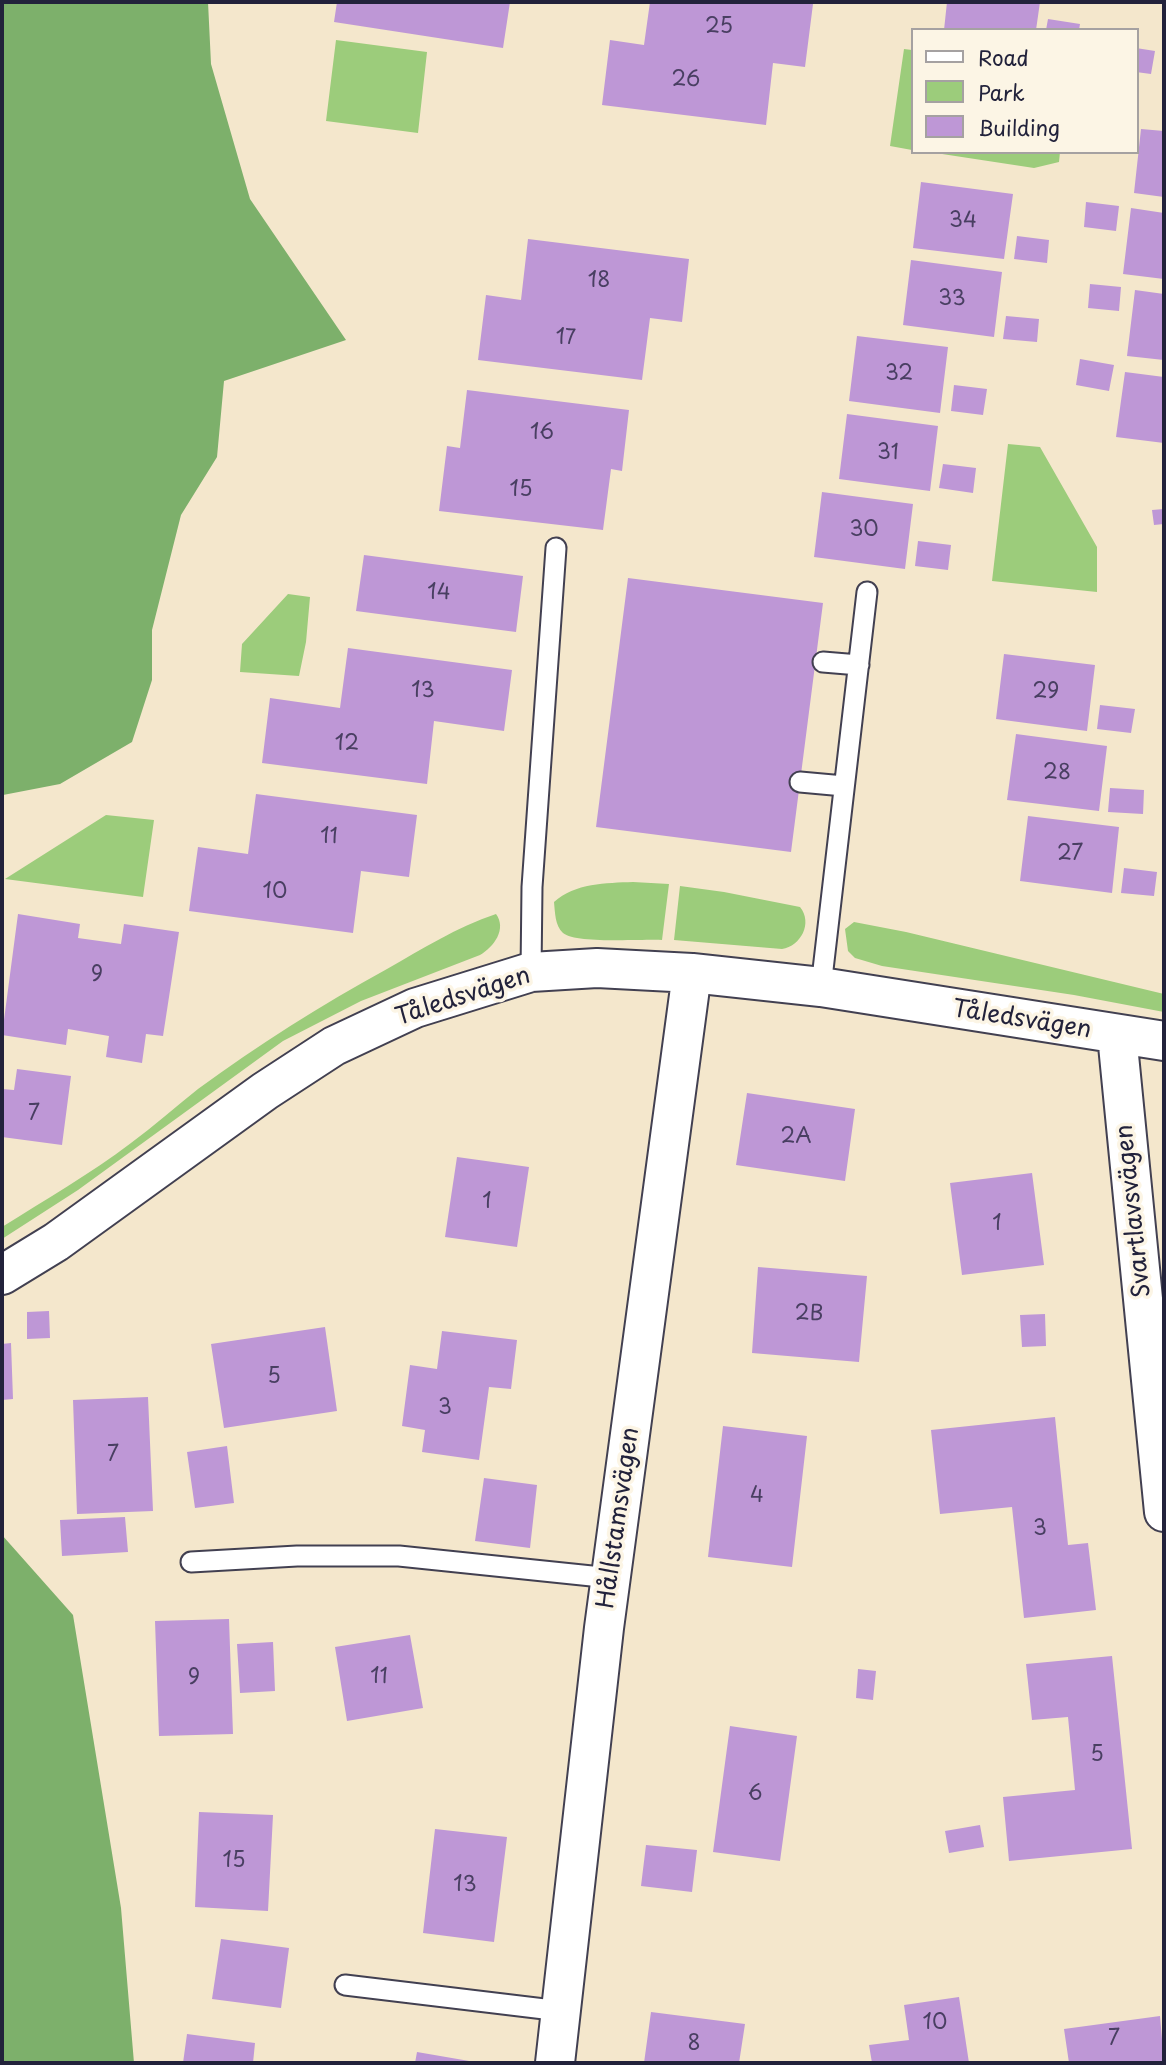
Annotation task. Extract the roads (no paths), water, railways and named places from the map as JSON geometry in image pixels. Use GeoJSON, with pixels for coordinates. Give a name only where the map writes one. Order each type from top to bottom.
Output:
{"type":"FeatureCollection","features":[{"type":"Feature","properties":{"kind":"street","name":"Tåledsvägen"},"geometry":{"type":"LineString","coordinates":[[2,1275],[56,1242],[265,1091],[334,1046],[415,1008],[531,972],[597,968],[692,973],[821,987],[1164,1041]]}},
{"type":"Feature","properties":{"kind":"street","name":"Hållstamsvägen"},"geometry":{"type":"LineString","coordinates":[[555,2063],[611,1578],[692,973]]}},
{"type":"Feature","properties":{"kind":"street","name":"Svartlavsvägen"},"geometry":{"type":"LineString","coordinates":[[1117,1035],[1164,1512]]}},
{"type":"Feature","properties":{"kind":"lane"},"geometry":{"type":"LineString","coordinates":[[531,972],[531,887],[556,548]]}},
{"type":"Feature","properties":{"kind":"lane"},"geometry":{"type":"LineString","coordinates":[[821,987],[867,592]]}},
{"type":"Feature","properties":{"kind":"lane"},"geometry":{"type":"LineString","coordinates":[[823,662],[859,665]]}},
{"type":"Feature","properties":{"kind":"lane"},"geometry":{"type":"LineString","coordinates":[[800,782],[844,786]]}},
{"type":"Feature","properties":{"kind":"lane"},"geometry":{"type":"LineString","coordinates":[[191,1562],[297,1556],[399,1556],[611,1578]]}},
{"type":"Feature","properties":{"kind":"lane"},"geometry":{"type":"LineString","coordinates":[[345,1985],[561,2011]]}}]}
